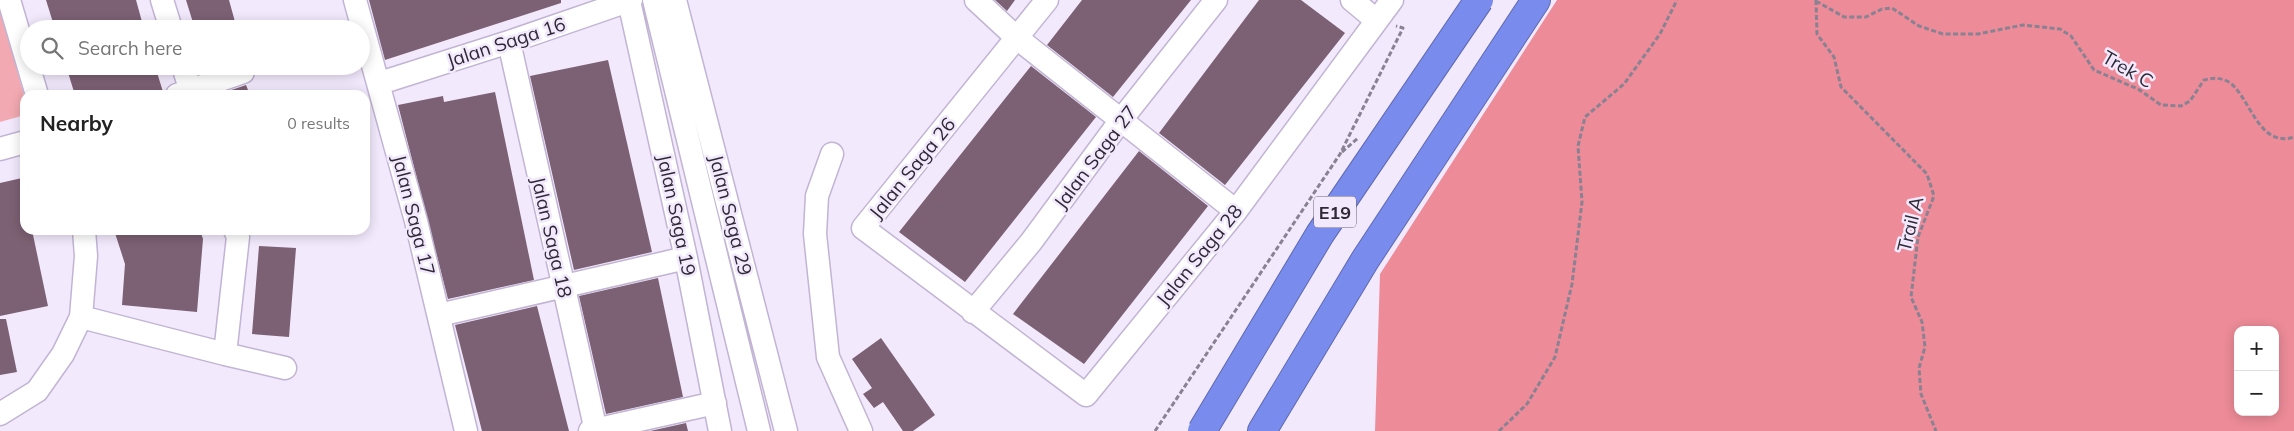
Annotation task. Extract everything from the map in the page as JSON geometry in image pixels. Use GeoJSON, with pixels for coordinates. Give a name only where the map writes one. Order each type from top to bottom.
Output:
{"type":"FeatureCollection","features":[{"type":"Feature","properties":{"kind":"highway","name":"E19"},"geometry":{"type":"LineString","coordinates":[[1202,431],[1320,234],[1479,0]]}},
{"type":"Feature","properties":{"kind":"highway","name":"E19"},"geometry":{"type":"LineString","coordinates":[[1262,431],[1365,260],[1536,0]]}},
{"type":"Feature","properties":{"kind":"street"},"geometry":{"type":"LineString","coordinates":[[9,0],[20,37]]}},
{"type":"Feature","properties":{"kind":"street"},"geometry":{"type":"LineString","coordinates":[[162,0],[168,20]]}},
{"type":"Feature","properties":{"kind":"street","name":"Jalan Saga 17"},"geometry":{"type":"LineString","coordinates":[[355,0],[361,20]]}},
{"type":"Feature","properties":{"kind":"street","name":"Jalan Saga 16"},"geometry":{"type":"LineString","coordinates":[[380,83],[509,42],[630,0]]}},
{"type":"Feature","properties":{"kind":"street","name":"Jalan Saga 19"},"geometry":{"type":"LineString","coordinates":[[630,0],[686,258],[720,431]]}},
{"type":"Feature","properties":{"kind":"street","name":"Jalan Saga 29"},"geometry":{"type":"LineString","coordinates":[[654,0],[758,431]]}},
{"type":"Feature","properties":{"kind":"street","name":"Jalan Saga 29"},"geometry":{"type":"LineString","coordinates":[[675,0],[786,431]]}},
{"type":"Feature","properties":{"kind":"street"},"geometry":{"type":"LineString","coordinates":[[976,0],[1016,38],[1236,211]]}},
{"type":"Feature","properties":{"kind":"street","name":"Jalan Saga 26"},"geometry":{"type":"LineString","coordinates":[[973,312],[863,228],[1047,0]]}},
{"type":"Feature","properties":{"kind":"street","name":"Jalan Saga 27"},"geometry":{"type":"LineString","coordinates":[[973,312],[1031,242],[1121,120],[1216,0]]}},
{"type":"Feature","properties":{"kind":"street"},"geometry":{"type":"LineString","coordinates":[[1352,0],[1376,20]]}},
{"type":"Feature","properties":{"kind":"street","name":"Jalan Saga 28"},"geometry":{"type":"LineString","coordinates":[[973,312],[1086,395],[1236,211],[1392,0]]}},
{"type":"Feature","properties":{"kind":"street","name":"Jalan Saga 18"},"geometry":{"type":"LineString","coordinates":[[509,42],[594,431]]}},
{"type":"Feature","properties":{"kind":"street","name":"Jalan Saga 17"},"geometry":{"type":"LineString","coordinates":[[370,50],[439,315],[466,431]]}},
{"type":"Feature","properties":{"kind":"street"},"geometry":{"type":"LineString","coordinates":[[31,75],[36,90]]}},
{"type":"Feature","properties":{"kind":"street"},"geometry":{"type":"LineString","coordinates":[[184,75],[186,90]]}},
{"type":"Feature","properties":{"kind":"street"},"geometry":{"type":"LineString","coordinates":[[197,90],[235,75]]}},
{"type":"Feature","properties":{"kind":"street"},"geometry":{"type":"LineString","coordinates":[[0,149],[20,143]]}},
{"type":"Feature","properties":{"kind":"street"},"geometry":{"type":"LineString","coordinates":[[832,154],[817,196],[815,234],[820,282],[828,357],[861,431]]}},
{"type":"Feature","properties":{"kind":"street"},"geometry":{"type":"LineString","coordinates":[[0,414],[38,391],[63,354],[81,317],[86,256],[84,235]]}},
{"type":"Feature","properties":{"kind":"street"},"geometry":{"type":"LineString","coordinates":[[225,354],[237,235]]}},
{"type":"Feature","properties":{"kind":"street"},"geometry":{"type":"LineString","coordinates":[[439,315],[686,258]]}},
{"type":"Feature","properties":{"kind":"street"},"geometry":{"type":"LineString","coordinates":[[81,317],[285,368]]}},
{"type":"Feature","properties":{"kind":"street"},"geometry":{"type":"LineString","coordinates":[[594,431],[715,402]]}},
{"type":"Feature","properties":{"kind":"path"},"geometry":{"type":"LineString","coordinates":[[1498,431],[1528,404],[1555,357],[1572,284],[1582,202],[1578,146],[1585,116],[1624,84],[1660,34],[1677,0]]}},
{"type":"Feature","properties":{"kind":"path","name":"Trek C"},"geometry":{"type":"LineString","coordinates":[[1816,0],[1844,17],[1866,17],[1882,8],[1892,8],[1919,26],[1943,34],[1978,34],[2022,25],[2060,29],[2071,36],[2094,70],[2138,89],[2161,105],[2181,106],[2190,101],[2204,80],[2216,78],[2228,82],[2257,123],[2277,138],[2294,137]]}},
{"type":"Feature","properties":{"kind":"path","name":"Trail A"},"geometry":{"type":"LineString","coordinates":[[1816,0],[1817,34],[1834,57],[1841,86],[1927,174],[1934,196],[1918,237],[1911,297],[1922,322],[1925,347],[1918,368],[1921,394],[1936,431]]}},
{"type":"Feature","properties":{"kind":"path"},"geometry":{"type":"LineString","coordinates":[[1154,431],[1340,154],[1403,28],[1376,20]]}},
{"type":"Feature","properties":{"kind":"shaded area"},"geometry":{"type":"Polygon","coordinates":[[[1557,0],[2294,0],[2294,431],[1375,431],[1380,274],[1557,0]]]}},
{"type":"Feature","properties":{"kind":"shaded area"},"geometry":{"type":"Polygon","coordinates":[[[0,9],[22,90],[20,90],[20,116],[0,122],[0,9]]]}},
{"type":"Feature","properties":{"kind":"building"},"geometry":{"type":"Polygon","coordinates":[[[46,0],[136,0],[142,20],[52,20],[46,0]]]}},
{"type":"Feature","properties":{"kind":"building"},"geometry":{"type":"Polygon","coordinates":[[[186,0],[229,0],[235,20],[192,20],[186,0]]]}},
{"type":"Feature","properties":{"kind":"building"},"geometry":{"type":"Polygon","coordinates":[[[369,0],[561,0],[561,3],[385,60],[369,0]]]}},
{"type":"Feature","properties":{"kind":"building"},"geometry":{"type":"Polygon","coordinates":[[[995,0],[1015,0],[1007,11],[995,0]]]}},
{"type":"Feature","properties":{"kind":"building"},"geometry":{"type":"Polygon","coordinates":[[[1082,0],[1191,0],[1113,97],[1047,45],[1082,0]]]}},
{"type":"Feature","properties":{"kind":"building"},"geometry":{"type":"Polygon","coordinates":[[[1259,0],[1301,0],[1345,33],[1225,185],[1159,133],[1259,0]]]}},
{"type":"Feature","properties":{"kind":"building"},"geometry":{"type":"Polygon","coordinates":[[[608,60],[652,252],[574,270],[530,76],[608,60]]]}},
{"type":"Feature","properties":{"kind":"building"},"geometry":{"type":"Polygon","coordinates":[[[1031,66],[1096,117],[965,282],[899,232],[1031,66]]]}},
{"type":"Feature","properties":{"kind":"building"},"geometry":{"type":"Polygon","coordinates":[[[69,75],[158,75],[162,90],[73,90],[69,75]]]}},
{"type":"Feature","properties":{"kind":"building"},"geometry":{"type":"Polygon","coordinates":[[[246,85],[248,90],[232,90],[246,85]]]}},
{"type":"Feature","properties":{"kind":"building"},"geometry":{"type":"Polygon","coordinates":[[[495,92],[534,280],[448,299],[398,105],[443,96],[444,102],[495,92]]]}},
{"type":"Feature","properties":{"kind":"building"},"geometry":{"type":"Polygon","coordinates":[[[1139,151],[1208,206],[1084,364],[1013,314],[1139,151]]]}},
{"type":"Feature","properties":{"kind":"building"},"geometry":{"type":"Polygon","coordinates":[[[20,178],[20,235],[33,235],[48,306],[0,316],[0,183],[20,178]]]}},
{"type":"Feature","properties":{"kind":"building"},"geometry":{"type":"Polygon","coordinates":[[[116,235],[202,235],[203,239],[197,312],[122,305],[125,264],[116,235]]]}},
{"type":"Feature","properties":{"kind":"building"},"geometry":{"type":"Polygon","coordinates":[[[259,246],[296,248],[289,337],[252,334],[259,246]]]}},
{"type":"Feature","properties":{"kind":"building"},"geometry":{"type":"Polygon","coordinates":[[[658,278],[683,397],[606,414],[579,296],[658,278]]]}},
{"type":"Feature","properties":{"kind":"building"},"geometry":{"type":"Polygon","coordinates":[[[537,306],[569,431],[482,431],[455,325],[537,306]]]}},
{"type":"Feature","properties":{"kind":"building"},"geometry":{"type":"Polygon","coordinates":[[[0,319],[6,319],[17,372],[0,375],[0,319]]]}},
{"type":"Feature","properties":{"kind":"building"},"geometry":{"type":"Polygon","coordinates":[[[881,338],[935,415],[913,431],[903,431],[883,402],[874,408],[863,394],[872,388],[852,359],[881,338]]]}},
{"type":"Feature","properties":{"kind":"building"},"geometry":{"type":"Polygon","coordinates":[[[686,423],[688,431],[650,431],[686,423]]]}}]}
